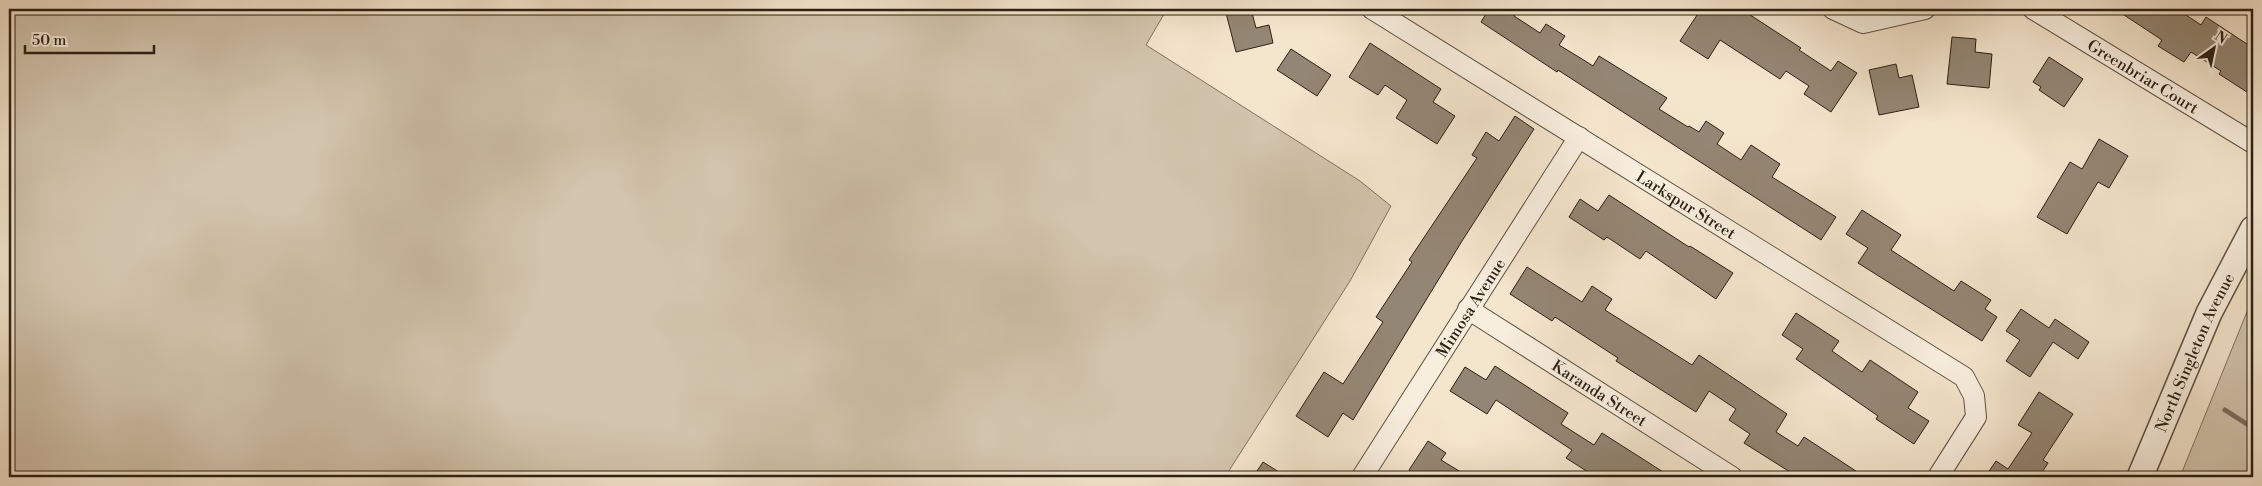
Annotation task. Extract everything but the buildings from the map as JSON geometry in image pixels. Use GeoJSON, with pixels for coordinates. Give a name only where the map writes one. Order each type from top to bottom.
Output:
{"type":"FeatureCollection","features":[{"type":"Feature","properties":{"kind":"street","name":"Larkspur Street"},"geometry":{"type":"LineString","coordinates":[[1372,9],[1964,377],[1974,396],[1976,417],[1938,477]]}},
{"type":"Feature","properties":{"kind":"street"},"geometry":{"type":"LineString","coordinates":[[1833,9],[1864,23],[1925,9]]}},
{"type":"Feature","properties":{"kind":"street","name":"Greenbriar Court"},"geometry":{"type":"LineString","coordinates":[[2033,9],[2253,143]]}},
{"type":"Feature","properties":{"kind":"street","name":"Mimosa Avenue"},"geometry":{"type":"LineString","coordinates":[[1362,477],[1579,137]]}},
{"type":"Feature","properties":{"kind":"street","name":"North Singleton Avenue"},"geometry":{"type":"LineString","coordinates":[[2140,477],[2209,314],[2253,229]]}},
{"type":"Feature","properties":{"kind":"street","name":"Karanda Street"},"geometry":{"type":"LineString","coordinates":[[1468,309],[1732,477]]}},
{"type":"Feature","properties":{"kind":"shaded area"},"geometry":{"type":"Polygon","coordinates":[[[9,9],[1167,9],[1146,45],[1360,181],[1391,206],[1350,281],[1225,477],[9,477],[9,9]]]}},
{"type":"Feature","properties":{"kind":"shaded area"},"geometry":{"type":"Polygon","coordinates":[[[2253,297],[2253,477],[2180,477],[2253,297]]]}},
{"type":"Feature","properties":{"kind":"waterway"},"geometry":{"type":"LineString","coordinates":[[2225,410],[2253,428]]}}]}
